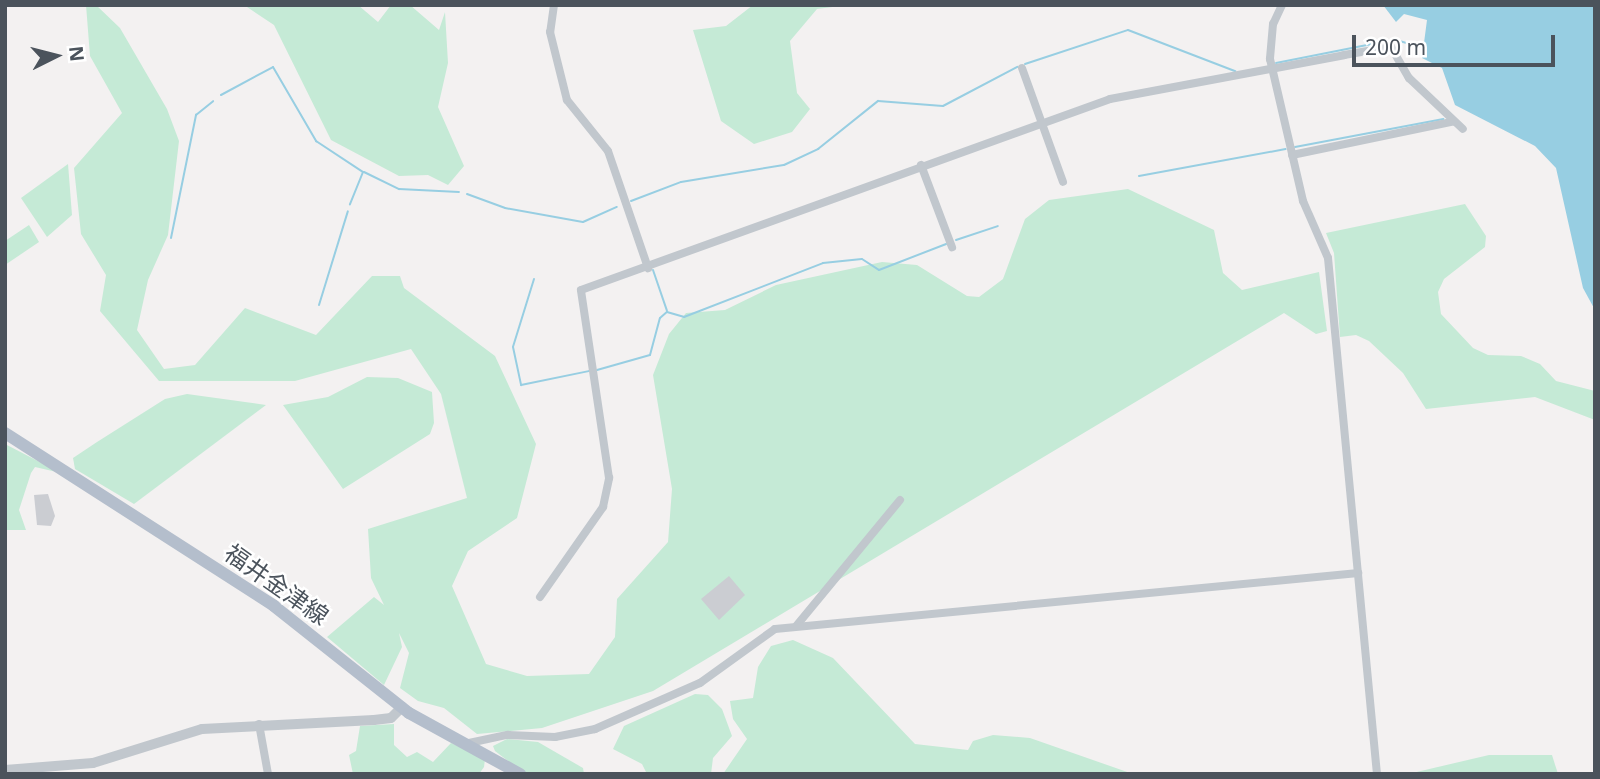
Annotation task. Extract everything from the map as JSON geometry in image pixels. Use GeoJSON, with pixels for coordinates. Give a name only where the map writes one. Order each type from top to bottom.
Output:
{"type":"FeatureCollection","features":[{"type":"Feature","properties":{"kind":"main road","name":"福井金津線"},"geometry":{"type":"LineString","coordinates":[[5,433],[274,606],[401,707],[520,774]]}},
{"type":"Feature","properties":{"kind":"street"},"geometry":{"type":"LineString","coordinates":[[554,5],[550,33],[567,100],[608,151],[648,268]]}},
{"type":"Feature","properties":{"kind":"street"},"geometry":{"type":"LineString","coordinates":[[1282,5],[1273,24],[1272,69],[1303,201],[1328,258],[1377,774]]}},
{"type":"Feature","properties":{"kind":"street"},"geometry":{"type":"LineString","coordinates":[[540,597],[603,507],[609,478],[581,289],[648,268],[921,165],[1110,99],[1391,47],[1409,78],[1463,130]]}},
{"type":"Feature","properties":{"kind":"street"},"geometry":{"type":"LineString","coordinates":[[1022,68],[1063,182]]}},
{"type":"Feature","properties":{"kind":"street"},"geometry":{"type":"LineString","coordinates":[[1292,155],[1452,122]]}},
{"type":"Feature","properties":{"kind":"street"},"geometry":{"type":"LineString","coordinates":[[921,165],[952,247]]}},
{"type":"Feature","properties":{"kind":"street"},"geometry":{"type":"LineString","coordinates":[[797,625],[900,500]]}},
{"type":"Feature","properties":{"kind":"street"},"geometry":{"type":"LineString","coordinates":[[469,743],[508,735],[555,737],[595,729],[700,684],[762,634],[797,625],[1357,573]]}},
{"type":"Feature","properties":{"kind":"street"},"geometry":{"type":"LineString","coordinates":[[5,770],[93,763],[202,729],[389,718],[401,707]]}},
{"type":"Feature","properties":{"kind":"street"},"geometry":{"type":"LineString","coordinates":[[259,724],[268,774]]}},
{"type":"Feature","properties":{"kind":"green space"},"geometry":{"type":"Polygon","coordinates":[[[86,5],[96,5],[120,28],[167,109],[179,141],[168,235],[148,280],[137,330],[164,369],[195,365],[245,308],[316,335],[372,276],[400,276],[404,288],[495,356],[536,444],[517,518],[468,551],[452,586],[486,664],[527,676],[589,674],[615,637],[617,599],[668,542],[672,489],[653,375],[669,334],[686,313],[725,310],[776,285],[882,262],[917,265],[967,296],[979,297],[1003,279],[1025,219],[1049,200],[1128,189],[1214,230],[1223,273],[1242,290],[1319,272],[1327,331],[1316,334],[1284,313],[653,691],[542,728],[477,734],[444,708],[418,701],[400,688],[409,653],[399,633],[402,647],[384,685],[327,637],[374,597],[384,605],[371,578],[368,529],[467,498],[441,394],[411,349],[295,381],[159,381],[100,311],[106,275],[81,234],[74,168],[122,113],[90,56],[86,5]]]}},
{"type":"Feature","properties":{"kind":"green space"},"geometry":{"type":"Polygon","coordinates":[[[244,5],[358,5],[378,22],[391,5],[410,5],[439,30],[445,12],[448,63],[438,107],[464,166],[448,185],[428,175],[399,176],[331,140],[274,25],[244,5]]]}},
{"type":"Feature","properties":{"kind":"green space"},"geometry":{"type":"Polygon","coordinates":[[[753,5],[848,5],[817,9],[790,41],[797,93],[810,109],[792,132],[754,144],[721,121],[693,30],[726,26],[753,5]]]}},
{"type":"Feature","properties":{"kind":"green space"},"geometry":{"type":"Polygon","coordinates":[[[68,164],[72,215],[47,237],[21,198],[68,164]]]}},
{"type":"Feature","properties":{"kind":"green space"},"geometry":{"type":"Polygon","coordinates":[[[1465,204],[1486,236],[1485,247],[1444,279],[1438,292],[1441,314],[1473,348],[1488,355],[1521,356],[1540,364],[1556,381],[1595,391],[1595,420],[1535,397],[1426,409],[1403,373],[1369,341],[1356,335],[1340,337],[1334,253],[1326,233],[1465,204]]]}},
{"type":"Feature","properties":{"kind":"green space"},"geometry":{"type":"Polygon","coordinates":[[[29,225],[39,242],[5,265],[5,241],[29,225]]]}},
{"type":"Feature","properties":{"kind":"green space"},"geometry":{"type":"Polygon","coordinates":[[[367,377],[398,378],[432,392],[434,423],[430,434],[343,489],[283,405],[328,397],[367,377]]]}},
{"type":"Feature","properties":{"kind":"green space"},"geometry":{"type":"Polygon","coordinates":[[[187,394],[266,405],[134,504],[75,469],[73,458],[165,399],[187,394]]]}},
{"type":"Feature","properties":{"kind":"green space"},"geometry":{"type":"Polygon","coordinates":[[[5,444],[61,473],[35,467],[31,473],[19,510],[26,530],[5,530],[5,444]]]}},
{"type":"Feature","properties":{"kind":"green space"},"geometry":{"type":"Polygon","coordinates":[[[793,640],[833,658],[915,744],[968,750],[973,741],[993,735],[1030,738],[1133,774],[723,774],[747,739],[733,719],[730,701],[753,698],[758,667],[771,646],[793,640]]]}},
{"type":"Feature","properties":{"kind":"green space"},"geometry":{"type":"Polygon","coordinates":[[[695,694],[708,695],[722,709],[732,736],[713,758],[711,774],[647,774],[642,764],[613,749],[624,726],[695,694]]]}},
{"type":"Feature","properties":{"kind":"green space"},"geometry":{"type":"Polygon","coordinates":[[[394,724],[394,745],[407,757],[417,752],[433,762],[451,743],[485,759],[484,767],[479,774],[353,774],[349,755],[356,751],[360,726],[394,724]]]}},
{"type":"Feature","properties":{"kind":"green space"},"geometry":{"type":"Polygon","coordinates":[[[507,739],[538,742],[583,768],[584,774],[525,774],[495,751],[493,746],[507,739]]]}},
{"type":"Feature","properties":{"kind":"green space"},"geometry":{"type":"Polygon","coordinates":[[[1489,755],[1552,755],[1558,774],[1408,774],[1489,755]]]}},
{"type":"Feature","properties":{"kind":"water"},"geometry":{"type":"Polygon","coordinates":[[[1383,5],[1595,5],[1595,310],[1583,288],[1556,168],[1535,146],[1455,105],[1442,68],[1422,58],[1427,20],[1404,14],[1396,22],[1383,5]]]}},
{"type":"Feature","properties":{"kind":"building"},"geometry":{"type":"Polygon","coordinates":[[[48,494],[55,516],[51,526],[37,525],[34,495],[48,494]]]}},
{"type":"Feature","properties":{"kind":"building"},"geometry":{"type":"Polygon","coordinates":[[[729,576],[745,595],[719,620],[701,599],[729,576]]]}},
{"type":"Feature","properties":{"kind":"waterway"},"geometry":{"type":"LineString","coordinates":[[1025,64],[1128,30],[1235,71]]}},
{"type":"Feature","properties":{"kind":"waterway"},"geometry":{"type":"LineString","coordinates":[[1396,40],[1420,47]]}},
{"type":"Feature","properties":{"kind":"waterway"},"geometry":{"type":"LineString","coordinates":[[1276,63],[1377,43]]}},
{"type":"Feature","properties":{"kind":"waterway"},"geometry":{"type":"LineString","coordinates":[[221,95],[273,67],[316,141],[363,172],[350,204]]}},
{"type":"Feature","properties":{"kind":"waterway"},"geometry":{"type":"LineString","coordinates":[[631,201],[681,182],[784,165],[818,149],[878,101],[943,106],[1017,67]]}},
{"type":"Feature","properties":{"kind":"waterway"},"geometry":{"type":"LineString","coordinates":[[171,238],[196,115],[213,101]]}},
{"type":"Feature","properties":{"kind":"waterway"},"geometry":{"type":"LineString","coordinates":[[1295,147],[1443,119]]}},
{"type":"Feature","properties":{"kind":"waterway"},"geometry":{"type":"LineString","coordinates":[[1139,176],[1286,149]]}},
{"type":"Feature","properties":{"kind":"waterway"},"geometry":{"type":"LineString","coordinates":[[364,172],[399,189],[459,192]]}},
{"type":"Feature","properties":{"kind":"waterway"},"geometry":{"type":"LineString","coordinates":[[467,194],[505,208],[583,222],[617,207]]}},
{"type":"Feature","properties":{"kind":"waterway"},"geometry":{"type":"LineString","coordinates":[[319,305],[348,211]]}},
{"type":"Feature","properties":{"kind":"waterway"},"geometry":{"type":"LineString","coordinates":[[956,240],[998,226]]}},
{"type":"Feature","properties":{"kind":"waterway"},"geometry":{"type":"LineString","coordinates":[[597,370],[650,355],[660,318],[667,312],[684,317],[823,263],[862,259],[879,270],[946,244]]}},
{"type":"Feature","properties":{"kind":"waterway"},"geometry":{"type":"LineString","coordinates":[[653,270],[667,311]]}},
{"type":"Feature","properties":{"kind":"waterway"},"geometry":{"type":"LineString","coordinates":[[534,279],[513,347],[521,385],[589,371]]}}]}
